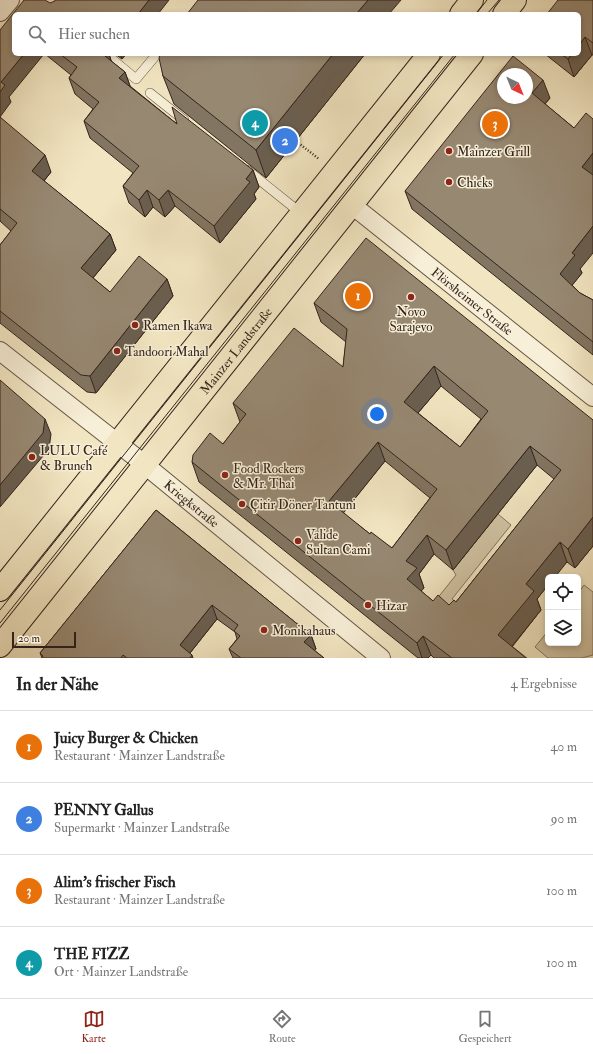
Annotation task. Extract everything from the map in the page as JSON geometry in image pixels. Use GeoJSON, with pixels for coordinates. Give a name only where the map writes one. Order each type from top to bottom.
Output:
{"type":"FeatureCollection","features":[{"type":"Feature","properties":{"kind":"main road"},"geometry":{"type":"LineString","coordinates":[[463,12],[472,0]]}},
{"type":"Feature","properties":{"kind":"main road"},"geometry":{"type":"LineString","coordinates":[[506,12],[515,0]]}},
{"type":"Feature","properties":{"kind":"main road"},"geometry":{"type":"LineString","coordinates":[[0,590],[427,56]]}},
{"type":"Feature","properties":{"kind":"main road","name":"Mainzer Landstraße"},"geometry":{"type":"LineString","coordinates":[[0,646],[470,56]]}},
{"type":"Feature","properties":{"kind":"street"},"geometry":{"type":"LineString","coordinates":[[0,12],[10,0]]}},
{"type":"Feature","properties":{"kind":"street","name":"Flörsheimer Straße"},"geometry":{"type":"LineString","coordinates":[[352,205],[593,397]]}},
{"type":"Feature","properties":{"kind":"street","name":"Kriegkstraße"},"geometry":{"type":"LineString","coordinates":[[0,351],[118,443],[381,658]]}},
{"type":"Feature","properties":{"kind":"lane"},"geometry":{"type":"LineString","coordinates":[[108,56],[136,79],[155,56]]}},
{"type":"Feature","properties":{"kind":"lane"},"geometry":{"type":"LineString","coordinates":[[150,93],[193,127]]}},
{"type":"Feature","properties":{"kind":"lane"},"geometry":{"type":"LineString","coordinates":[[242,167],[302,214]]}},
{"type":"Feature","properties":{"kind":"path"},"geometry":{"type":"LineString","coordinates":[[296,141],[318,159]]}},
{"type":"Feature","properties":{"kind":"shaded area"},"geometry":{"type":"Polygon","coordinates":[[[498,514],[511,525],[452,599],[527,658],[498,658],[428,610],[456,575],[453,570],[498,514]]]}},
{"type":"Feature","properties":{"kind":"shaded area"},"geometry":{"type":"Polygon","coordinates":[[[584,585],[593,592],[593,655],[582,658],[548,658],[535,647],[545,635],[545,646],[581,646],[581,589],[584,585]]]}},
{"type":"Feature","properties":{"kind":"building"},"geometry":{"type":"Polygon","coordinates":[[[24,0],[45,0],[50,3],[55,0],[149,0],[140,12],[14,12],[24,0]]]}},
{"type":"Feature","properties":{"kind":"building"},"geometry":{"type":"Polygon","coordinates":[[[198,0],[368,0],[358,12],[189,12],[198,0]]]}},
{"type":"Feature","properties":{"kind":"building"},"geometry":{"type":"Polygon","coordinates":[[[558,0],[593,0],[593,43],[585,37],[581,42],[581,12],[549,12],[558,0]]]}},
{"type":"Feature","properties":{"kind":"building"},"geometry":{"type":"Polygon","coordinates":[[[12,15],[12,56],[22,56],[1,82],[5,85],[0,92],[0,30],[12,15]]]}},
{"type":"Feature","properties":{"kind":"building"},"geometry":{"type":"Polygon","coordinates":[[[63,56],[105,56],[125,72],[119,78],[177,124],[172,107],[253,170],[246,179],[250,182],[214,226],[168,190],[159,200],[147,190],[139,200],[123,186],[139,166],[84,121],[99,102],[69,78],[77,67],[63,56]]]}},
{"type":"Feature","properties":{"kind":"building"},"geometry":{"type":"Polygon","coordinates":[[[160,56],[331,56],[256,150],[163,76],[160,56]]]}},
{"type":"Feature","properties":{"kind":"building"},"geometry":{"type":"Polygon","coordinates":[[[513,56],[528,68],[503,68],[513,56]]]}},
{"type":"Feature","properties":{"kind":"building"},"geometry":{"type":"Polygon","coordinates":[[[533,72],[543,80],[533,92],[533,72]]]}},
{"type":"Feature","properties":{"kind":"building"},"geometry":{"type":"Polygon","coordinates":[[[497,76],[497,104],[533,104],[533,94],[574,128],[586,113],[593,119],[593,153],[582,167],[593,175],[593,226],[572,253],[575,255],[560,274],[580,293],[593,300],[593,342],[405,191],[497,76]]]}},
{"type":"Feature","properties":{"kind":"building"},"geometry":{"type":"Polygon","coordinates":[[[0,117],[45,155],[32,171],[110,234],[81,268],[110,292],[139,256],[167,279],[90,376],[81,375],[0,311],[0,245],[17,223],[0,209],[0,117]]]}},
{"type":"Feature","properties":{"kind":"building"},"geometry":{"type":"Polygon","coordinates":[[[366,238],[593,420],[593,517],[568,549],[560,542],[526,584],[534,591],[498,635],[526,658],[452,658],[423,636],[417,643],[192,462],[193,455],[210,433],[223,444],[246,414],[233,403],[294,328],[343,367],[347,329],[314,303],[366,238]],[[434,366],[404,402],[460,447],[488,411],[434,366]],[[378,442],[329,501],[370,534],[371,532],[392,548],[437,489],[378,442]],[[530,446],[446,550],[427,535],[406,561],[417,568],[407,579],[433,601],[438,595],[449,605],[454,600],[456,602],[561,470],[530,446]]]}},
{"type":"Feature","properties":{"kind":"building"},"geometry":{"type":"Polygon","coordinates":[[[0,380],[45,419],[43,433],[0,485],[0,380]]]}},
{"type":"Feature","properties":{"kind":"building"},"geometry":{"type":"Polygon","coordinates":[[[156,510],[311,635],[304,642],[324,658],[241,658],[229,649],[240,636],[234,631],[238,625],[212,605],[180,645],[192,655],[190,658],[127,658],[123,655],[121,658],[42,658],[43,656],[40,653],[156,510]]]}},
{"type":"Feature","properties":{"kind":"tram line"},"geometry":{"type":"LineString","coordinates":[[478,12],[487,0]]}},
{"type":"Feature","properties":{"kind":"tram line"},"geometry":{"type":"LineString","coordinates":[[489,12],[499,0]]}},
{"type":"Feature","properties":{"kind":"tram line"},"geometry":{"type":"LineString","coordinates":[[0,610],[442,56]]}},
{"type":"Feature","properties":{"kind":"tram line"},"geometry":{"type":"LineString","coordinates":[[0,623],[453,56]]}},
{"type":"Feature","properties":{"kind":"place","name":"THE FIZZ"},"geometry":{"type":"Point","coordinates":[255,123]}},
{"type":"Feature","properties":{"kind":"place","name":"Alim's frischer Fisch"},"geometry":{"type":"Point","coordinates":[495,124]}},
{"type":"Feature","properties":{"kind":"place","name":"PENNY Gallus"},"geometry":{"type":"Point","coordinates":[285,141]}},
{"type":"Feature","properties":{"kind":"place","name":"Mainzer Grill"},"geometry":{"type":"Point","coordinates":[449,151]}},
{"type":"Feature","properties":{"kind":"place","name":"Chicks"},"geometry":{"type":"Point","coordinates":[449,182]}},
{"type":"Feature","properties":{"kind":"place","name":"Juicy Burger & Chicken"},"geometry":{"type":"Point","coordinates":[358,296]}},
{"type":"Feature","properties":{"kind":"place","name":"Novo Sarajevo"},"geometry":{"type":"Point","coordinates":[411,297]}},
{"type":"Feature","properties":{"kind":"place","name":"Ramen Ikawa"},"geometry":{"type":"Point","coordinates":[135,325]}},
{"type":"Feature","properties":{"kind":"place","name":"Tandoori Mahal"},"geometry":{"type":"Point","coordinates":[117,351]}},
{"type":"Feature","properties":{"kind":"place","name":"LULU Café & Brunch"},"geometry":{"type":"Point","coordinates":[32,457]}},
{"type":"Feature","properties":{"kind":"place","name":"Food Rockers & Mr. Thai"},"geometry":{"type":"Point","coordinates":[225,475]}},
{"type":"Feature","properties":{"kind":"place","name":"Çitir Döner Tantuni"},"geometry":{"type":"Point","coordinates":[242,504]}},
{"type":"Feature","properties":{"kind":"place","name":"Valide Sultan Cami"},"geometry":{"type":"Point","coordinates":[298,541]}},
{"type":"Feature","properties":{"kind":"place","name":"Hizar"},"geometry":{"type":"Point","coordinates":[368,605]}},
{"type":"Feature","properties":{"kind":"place","name":"Monikahaus"},"geometry":{"type":"Point","coordinates":[264,630]}}]}
